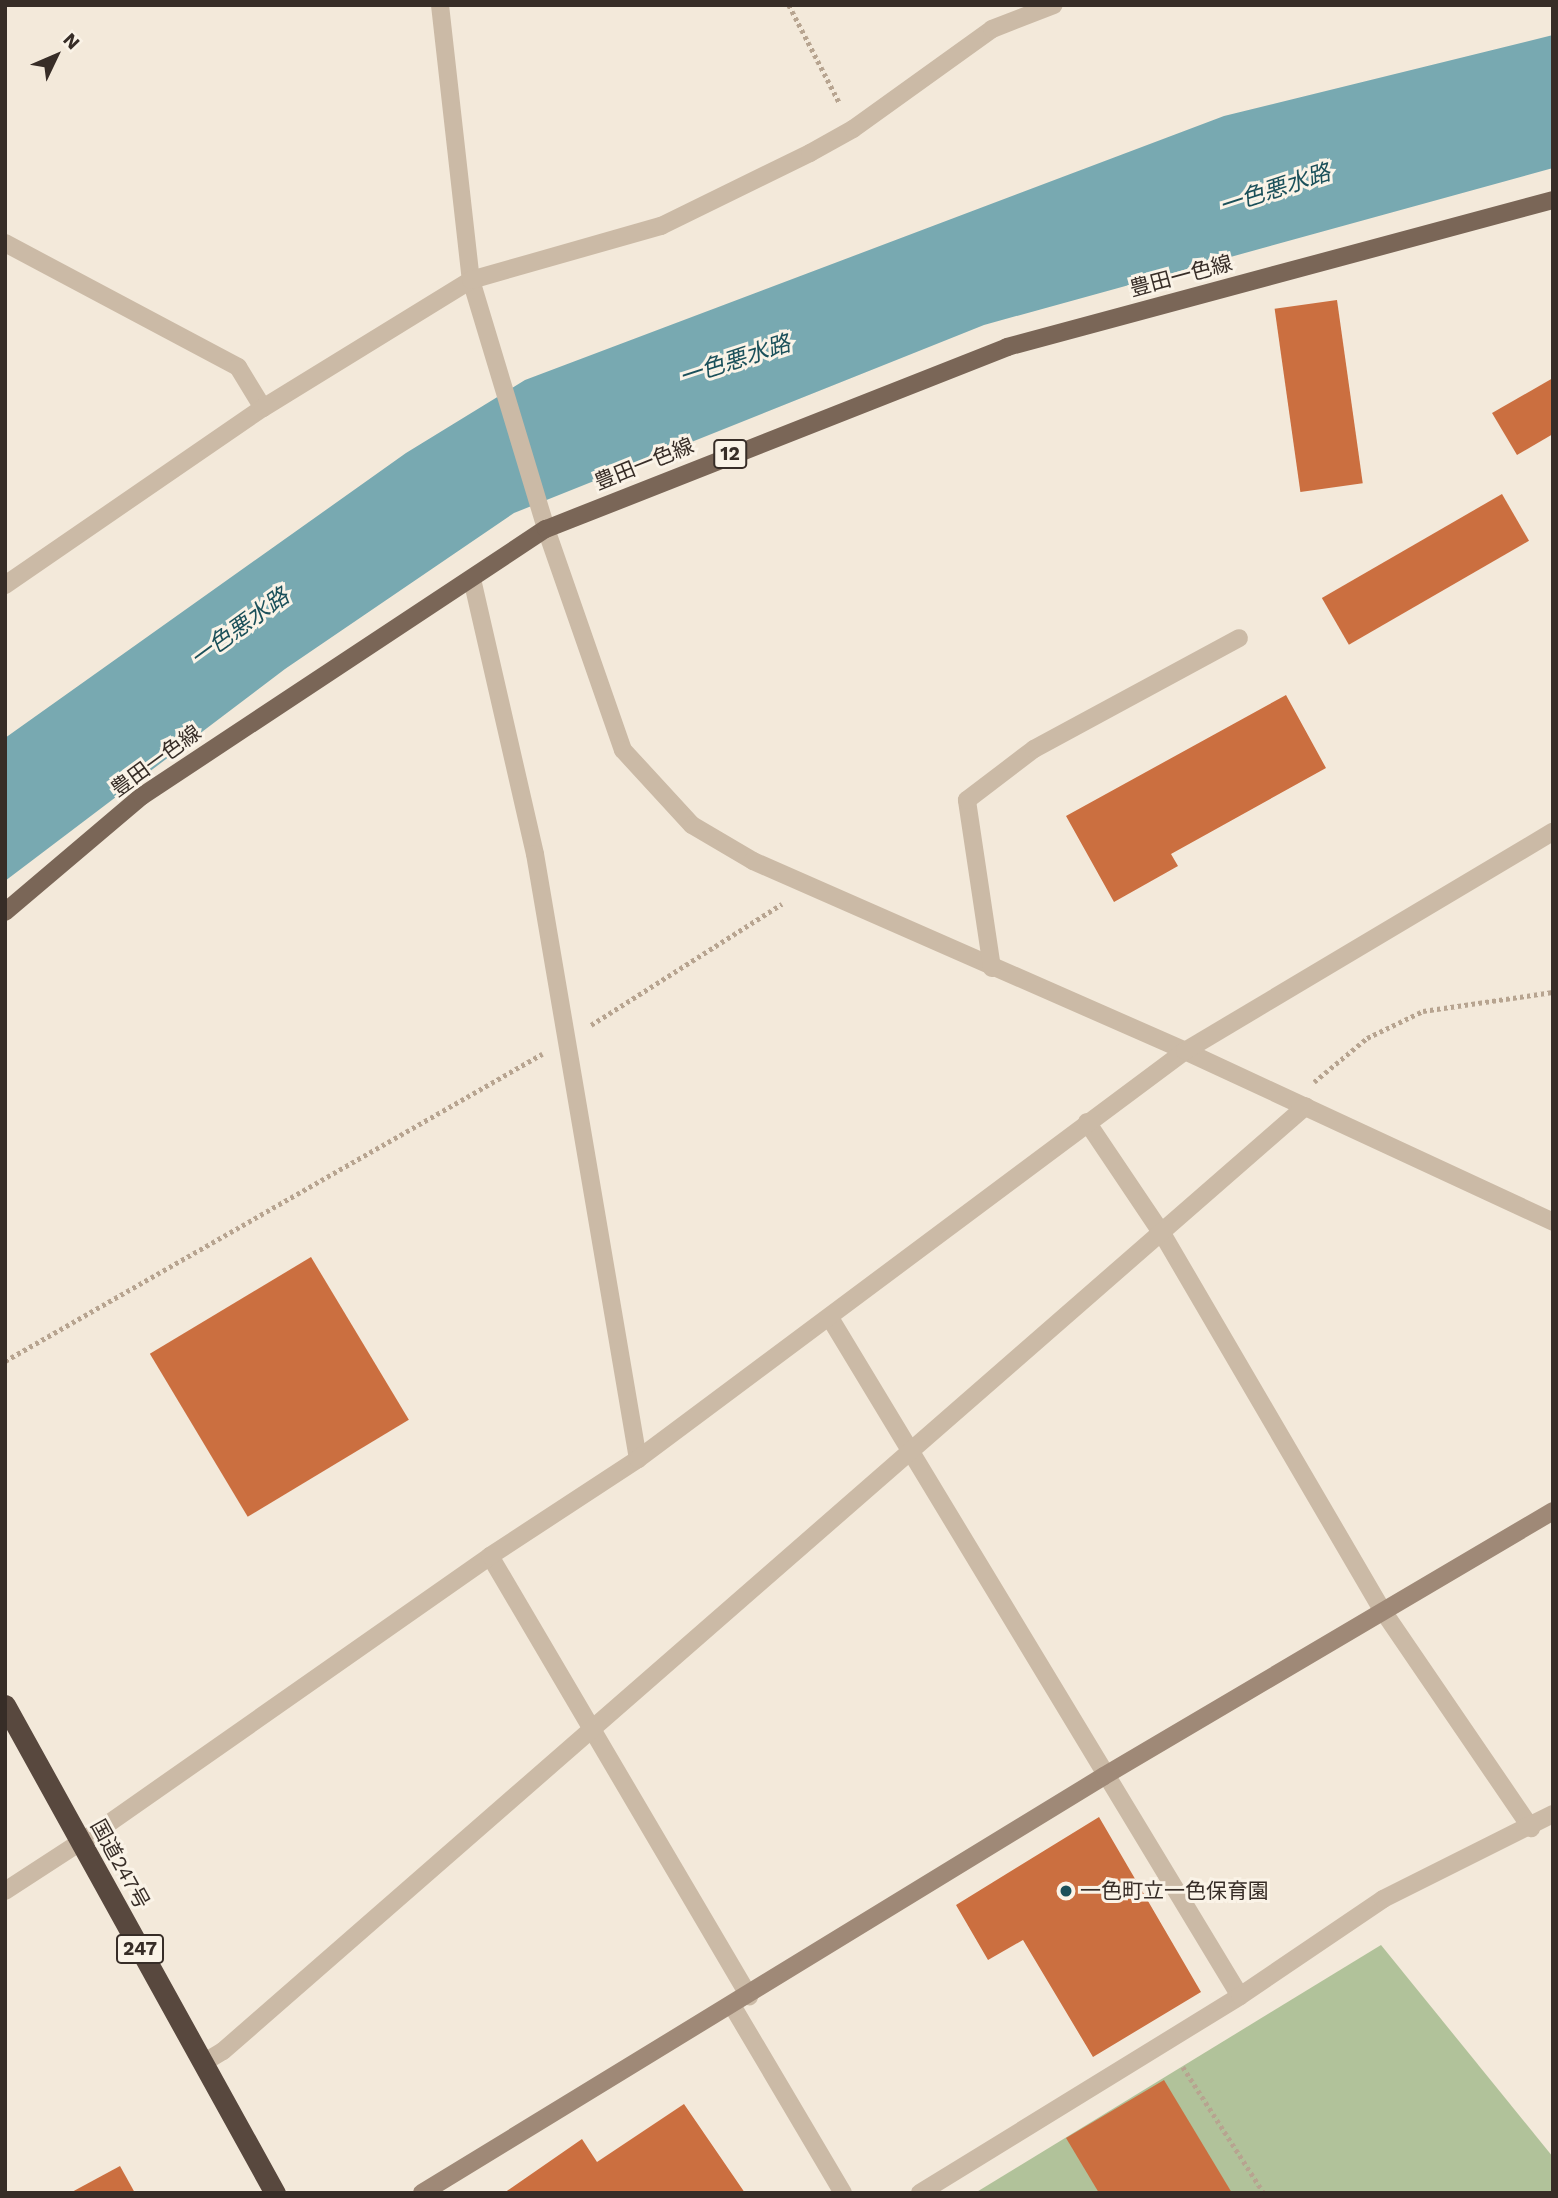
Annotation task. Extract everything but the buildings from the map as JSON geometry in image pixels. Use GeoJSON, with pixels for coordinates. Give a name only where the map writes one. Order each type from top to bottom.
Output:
{"type":"FeatureCollection","features":[{"type":"Feature","properties":{"kind":"highway","name":"国道247号"},"geometry":{"type":"LineString","coordinates":[[5,1705],[275,2193]]}},
{"type":"Feature","properties":{"kind":"main road","name":"豊田一色線"},"geometry":{"type":"LineString","coordinates":[[5,912],[142,796],[546,529],[1007,347],[1553,200]]}},
{"type":"Feature","properties":{"kind":"street"},"geometry":{"type":"LineString","coordinates":[[440,5],[471,280],[491,357],[546,529],[623,750],[692,825],[753,861],[1185,1051],[1305,1098],[1553,1222]]}},
{"type":"Feature","properties":{"kind":"street"},"geometry":{"type":"LineString","coordinates":[[5,585],[264,408],[471,280],[661,226],[853,129],[992,29],[1054,5]]}},
{"type":"Feature","properties":{"kind":"street"},"geometry":{"type":"LineString","coordinates":[[5,243],[238,367],[264,408]]}},
{"type":"Feature","properties":{"kind":"street"},"geometry":{"type":"LineString","coordinates":[[472,579],[535,854],[638,1459]]}},
{"type":"Feature","properties":{"kind":"street"},"geometry":{"type":"LineString","coordinates":[[992,968],[967,800],[1034,749],[1239,638]]}},
{"type":"Feature","properties":{"kind":"street"},"geometry":{"type":"LineString","coordinates":[[5,1891],[80,1842],[490,1556],[638,1459],[1185,1051],[1553,832]]}},
{"type":"Feature","properties":{"kind":"street"},"geometry":{"type":"LineString","coordinates":[[203,2063],[223,2051],[1163,1235],[1305,1098]]}},
{"type":"Feature","properties":{"kind":"street"},"geometry":{"type":"LineString","coordinates":[[1087,1122],[1163,1235],[1383,1611],[1531,1828]]}},
{"type":"Feature","properties":{"kind":"street"},"geometry":{"type":"LineString","coordinates":[[830,1318],[914,1452],[1104,1776],[1240,1996]]}},
{"type":"Feature","properties":{"kind":"street"},"geometry":{"type":"LineString","coordinates":[[422,2193],[733,2007],[1104,1776],[1553,1511]]}},
{"type":"Feature","properties":{"kind":"street"},"geometry":{"type":"LineString","coordinates":[[490,1556],[590,1731],[749,1996]]}},
{"type":"Feature","properties":{"kind":"street"},"geometry":{"type":"LineString","coordinates":[[920,2193],[1240,1996],[1383,1899],[1531,1828],[1553,1814]]}},
{"type":"Feature","properties":{"kind":"street"},"geometry":{"type":"LineString","coordinates":[[733,2007],[843,2193]]}},
{"type":"Feature","properties":{"kind":"path"},"geometry":{"type":"LineString","coordinates":[[789,5],[853,129]]}},
{"type":"Feature","properties":{"kind":"path"},"geometry":{"type":"LineString","coordinates":[[5,1362],[567,1040],[809,886]]}},
{"type":"Feature","properties":{"kind":"path"},"geometry":{"type":"LineString","coordinates":[[1305,1098],[1367,1038],[1423,1012],[1553,992]]}},
{"type":"Feature","properties":{"kind":"path"},"geometry":{"type":"LineString","coordinates":[[1183,2067],[1264,2193]]}},
{"type":"Feature","properties":{"kind":"green space"},"geometry":{"type":"Polygon","coordinates":[[[1381,1945],[1553,2157],[1553,2193],[975,2193],[1381,1945]]]}},
{"type":"Feature","properties":{"kind":"water","name":"一色悪水路"},"geometry":{"type":"Polygon","coordinates":[[[1553,35],[1553,168],[984,325],[514,513],[285,669],[5,881],[5,738],[406,453],[525,380],[1224,116],[1553,35]]]}},
{"type":"Feature","properties":{"kind":"place","name":"一色町立一色保育園"},"geometry":{"type":"Point","coordinates":[1066,1891]}}]}
